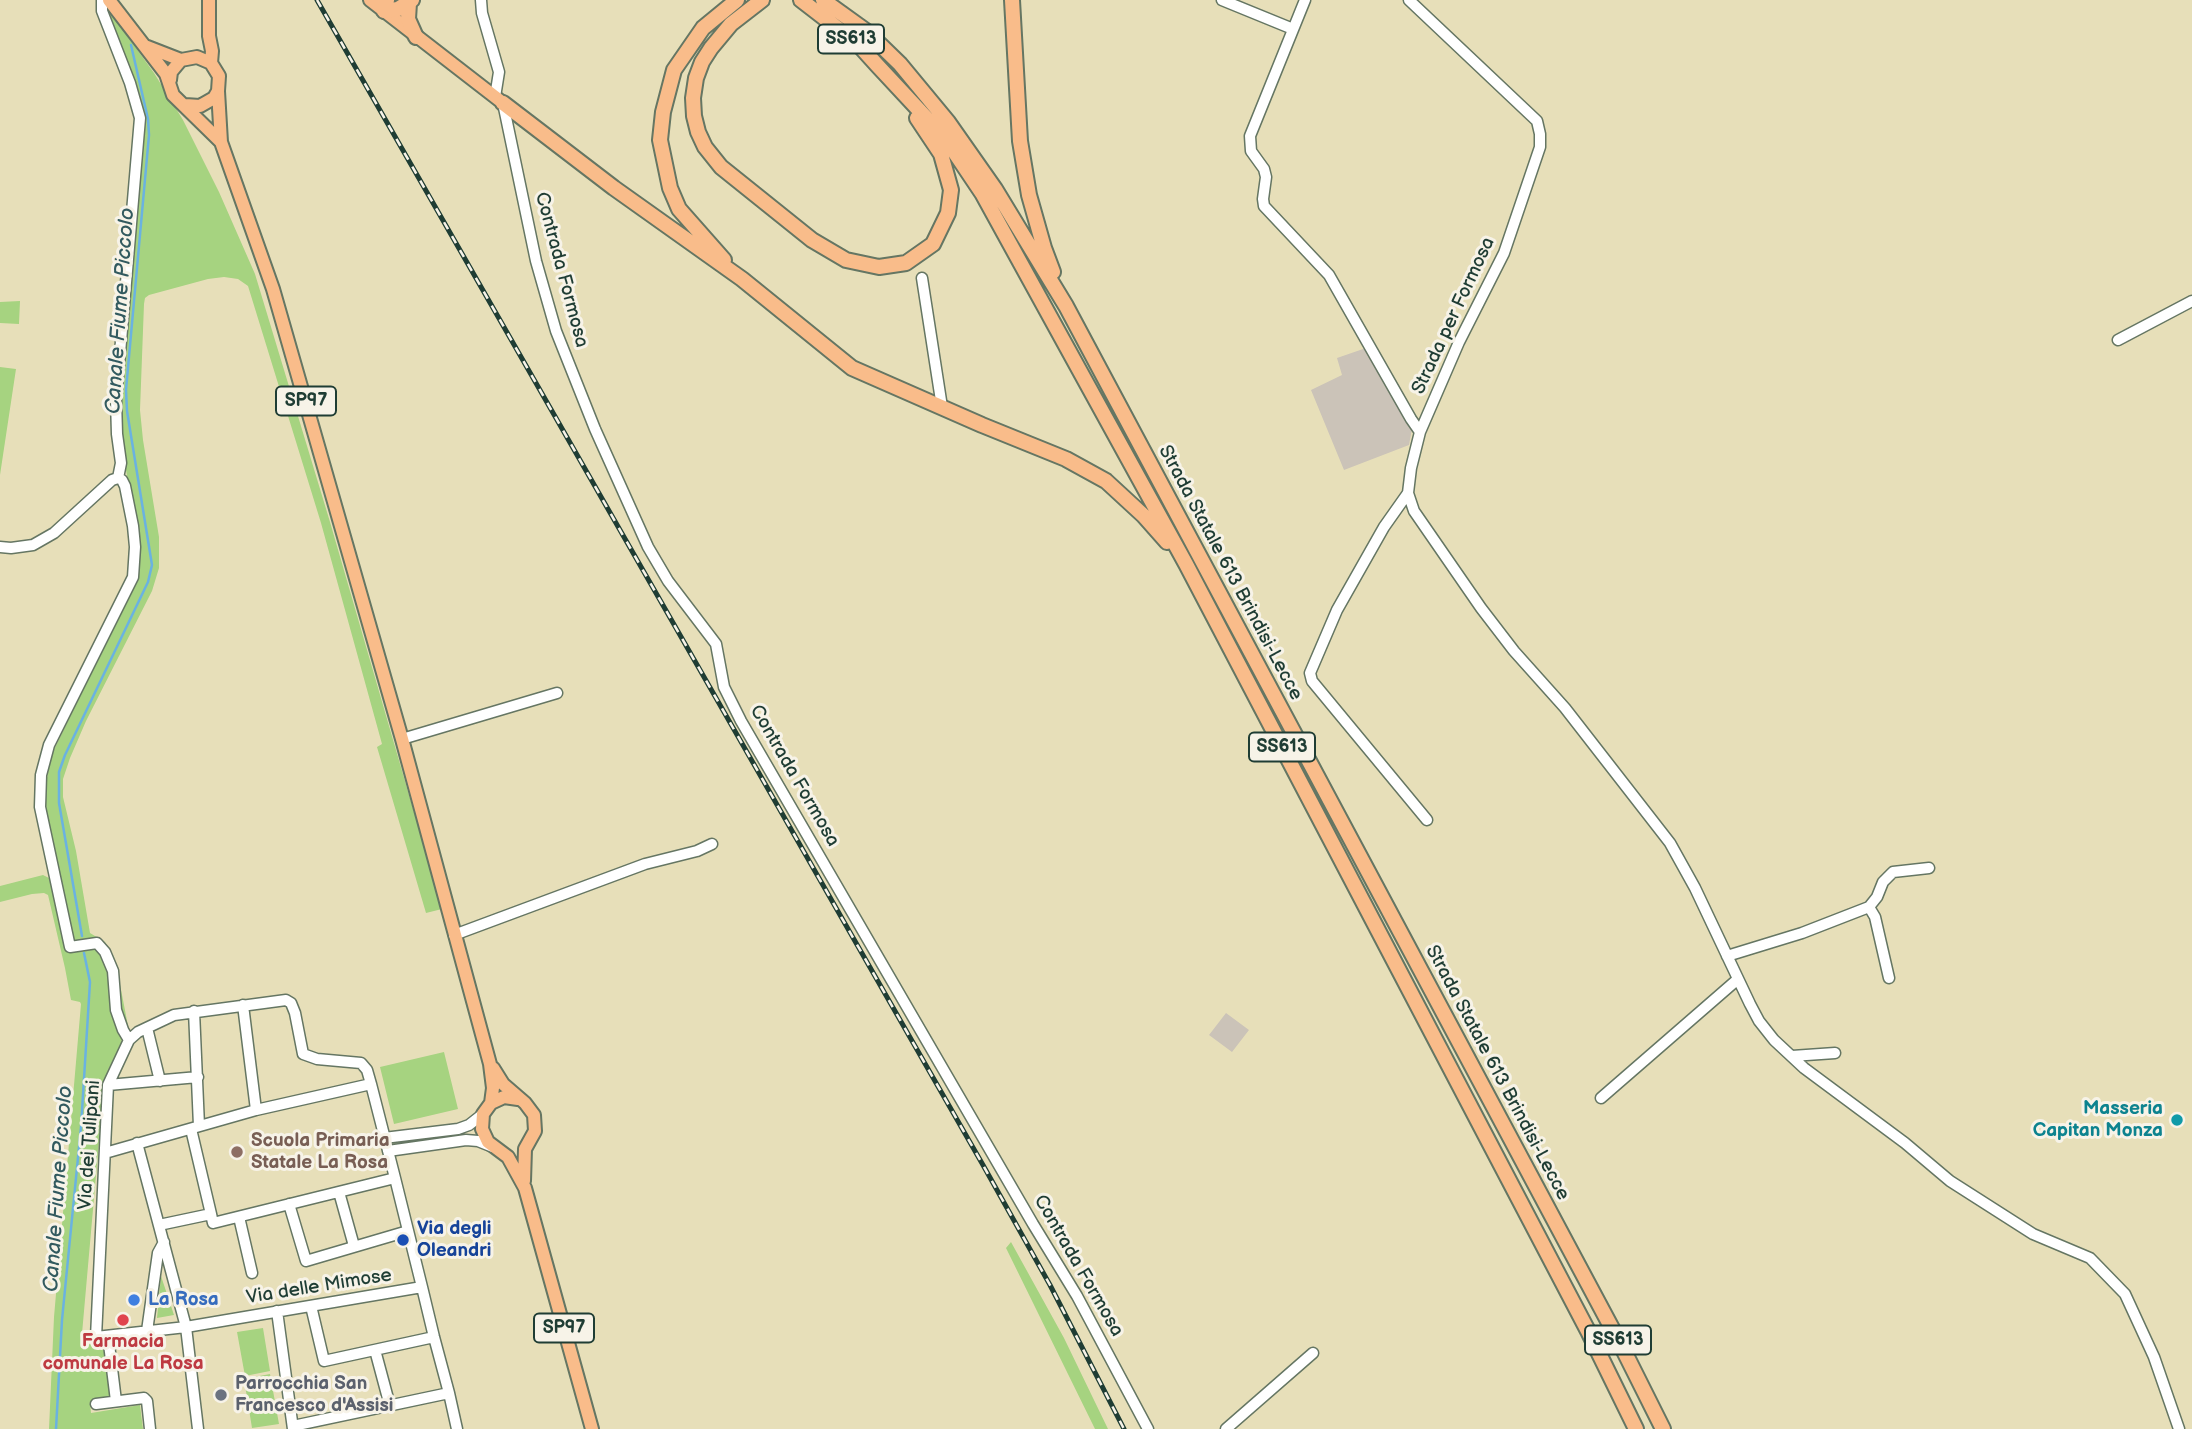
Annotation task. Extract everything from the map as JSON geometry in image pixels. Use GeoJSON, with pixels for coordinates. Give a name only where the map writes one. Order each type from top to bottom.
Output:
{"type":"FeatureCollection","features":[{"type":"Feature","properties":{"kind":"highway"},"geometry":{"type":"LineString","coordinates":[[737,0],[703,28],[674,70],[663,111],[660,141],[667,176],[680,209],[742,279]]}},
{"type":"Feature","properties":{"kind":"highway"},"geometry":{"type":"LineString","coordinates":[[762,0],[731,24],[711,48],[695,78],[694,116],[702,140],[721,167],[812,240],[846,260],[878,267],[906,264],[933,244],[948,213],[951,190],[941,154],[894,85]]}},
{"type":"Feature","properties":{"kind":"highway","name":"Strada Statale 613 Brindisi-Lecce"},"geometry":{"type":"LineString","coordinates":[[801,0],[858,44],[945,138],[982,193],[1186,564],[1588,1331],[1636,1429]]}},
{"type":"Feature","properties":{"kind":"highway","name":"Strada Statale 613 Brindisi-Lecce"},"geometry":{"type":"LineString","coordinates":[[823,0],[866,31],[900,64],[948,122],[995,189],[1066,306],[1663,1429]]}},
{"type":"Feature","properties":{"kind":"highway"},"geometry":{"type":"LineString","coordinates":[[1012,0],[1020,141],[1029,195],[1044,248],[1066,306]]}},
{"type":"Feature","properties":{"kind":"highway"},"geometry":{"type":"LineString","coordinates":[[386,6],[398,9],[411,1]]}},
{"type":"Feature","properties":{"kind":"highway"},"geometry":{"type":"LineString","coordinates":[[411,1],[408,19],[416,37]]}},
{"type":"Feature","properties":{"kind":"highway"},"geometry":{"type":"LineString","coordinates":[[499,100],[614,188],[742,279],[852,368],[1066,459],[1106,481],[1144,516],[1186,564]]}},
{"type":"Feature","properties":{"kind":"main road"},"geometry":{"type":"LineString","coordinates":[[109,0],[170,80],[173,95],[185,105],[200,106],[214,98],[218,91],[219,76],[211,63],[197,57],[181,61],[145,46]]}},
{"type":"Feature","properties":{"kind":"main road"},"geometry":{"type":"LineString","coordinates":[[209,0],[211,63]]}},
{"type":"Feature","properties":{"kind":"main road"},"geometry":{"type":"LineString","coordinates":[[370,0],[386,6],[416,37],[499,100]]}},
{"type":"Feature","properties":{"kind":"main road"},"geometry":{"type":"LineString","coordinates":[[170,80],[172,72],[181,61]]}},
{"type":"Feature","properties":{"kind":"main road","name":"SP97"},"geometry":{"type":"LineString","coordinates":[[218,91],[221,142],[273,289],[381,664],[491,1064],[493,1088],[487,1108]]}},
{"type":"Feature","properties":{"kind":"main road","name":"SP97"},"geometry":{"type":"LineString","coordinates":[[185,105],[221,142]]}},
{"type":"Feature","properties":{"kind":"main road","name":"SP97"},"geometry":{"type":"LineString","coordinates":[[491,1064],[503,1084],[518,1099]]}},
{"type":"Feature","properties":{"kind":"main road"},"geometry":{"type":"LineString","coordinates":[[504,1097],[518,1099],[530,1108],[536,1123],[535,1131],[527,1144],[513,1151],[496,1148],[488,1142],[482,1129],[487,1108],[504,1097]]}},
{"type":"Feature","properties":{"kind":"main road","name":"SP97"},"geometry":{"type":"LineString","coordinates":[[527,1144],[523,1159],[525,1188],[592,1429]]}},
{"type":"Feature","properties":{"kind":"main road","name":"SP97"},"geometry":{"type":"LineString","coordinates":[[496,1148],[508,1157],[525,1188]]}},
{"type":"Feature","properties":{"kind":"street"},"geometry":{"type":"LineString","coordinates":[[102,0],[102,11],[130,83],[140,118],[116,400],[121,463],[118,478]]}},
{"type":"Feature","properties":{"kind":"street","name":"Contrada Formosa"},"geometry":{"type":"LineString","coordinates":[[481,0],[482,13],[499,72],[499,100],[555,331],[648,547],[668,581],[716,644],[724,687],[741,721],[1077,1296],[1148,1429]]}},
{"type":"Feature","properties":{"kind":"street"},"geometry":{"type":"LineString","coordinates":[[1222,0],[1293,29]]}},
{"type":"Feature","properties":{"kind":"street"},"geometry":{"type":"LineString","coordinates":[[1305,0],[1250,136],[1251,151],[1264,169],[1266,177],[1264,206],[1329,275],[1420,432]]}},
{"type":"Feature","properties":{"kind":"street","name":"Strada per Formosa"},"geometry":{"type":"LineString","coordinates":[[1409,0],[1537,121],[1540,134],[1539,147],[1504,253],[1459,342],[1420,432],[1408,493],[1384,527],[1337,610],[1310,673],[1312,681],[1427,820]]}},
{"type":"Feature","properties":{"kind":"street"},"geometry":{"type":"LineString","coordinates":[[922,278],[942,407]]}},
{"type":"Feature","properties":{"kind":"street"},"geometry":{"type":"LineString","coordinates":[[2118,340],[2192,301]]}},
{"type":"Feature","properties":{"kind":"street"},"geometry":{"type":"LineString","coordinates":[[0,547],[33,545],[54,533],[112,480],[118,478]]}},
{"type":"Feature","properties":{"kind":"street"},"geometry":{"type":"LineString","coordinates":[[118,478],[125,486],[133,526],[133,577],[49,745],[41,775],[40,807],[70,947],[97,943],[106,952],[113,971],[116,1010],[129,1040],[138,1032],[174,1015],[286,1000],[291,1003],[295,1013],[303,1054],[317,1059],[361,1063],[367,1070],[457,1429]]}},
{"type":"Feature","properties":{"kind":"street"},"geometry":{"type":"LineString","coordinates":[[1408,493],[1413,510],[1481,608],[1514,651],[1565,708],[1670,843],[1695,888],[1759,1021],[1774,1040],[1950,1181],[2032,1234],[2090,1258],[2125,1294],[2154,1357],[2179,1429]]}},
{"type":"Feature","properties":{"kind":"street"},"geometry":{"type":"LineString","coordinates":[[402,739],[557,693]]}},
{"type":"Feature","properties":{"kind":"street"},"geometry":{"type":"LineString","coordinates":[[454,935],[645,864],[697,851],[712,844]]}},
{"type":"Feature","properties":{"kind":"street"},"geometry":{"type":"LineString","coordinates":[[1727,956],[1802,933],[1869,907],[1883,882],[1893,872],[1929,868]]}},
{"type":"Feature","properties":{"kind":"street"},"geometry":{"type":"LineString","coordinates":[[1869,907],[1875,917],[1889,978]]}},
{"type":"Feature","properties":{"kind":"street"},"geometry":{"type":"LineString","coordinates":[[1601,1098],[1738,979]]}},
{"type":"Feature","properties":{"kind":"street"},"geometry":{"type":"LineString","coordinates":[[243,1005],[256,1110]]}},
{"type":"Feature","properties":{"kind":"street"},"geometry":{"type":"LineString","coordinates":[[194,1012],[198,1077],[195,1127],[213,1223],[394,1178]]}},
{"type":"Feature","properties":{"kind":"street"},"geometry":{"type":"LineString","coordinates":[[147,1028],[160,1081]]}},
{"type":"Feature","properties":{"kind":"street","name":"Via dei Tulipani"},"geometry":{"type":"LineString","coordinates":[[96,1337],[108,1086],[129,1040]]}},
{"type":"Feature","properties":{"kind":"street"},"geometry":{"type":"LineString","coordinates":[[1792,1056],[1835,1053]]}},
{"type":"Feature","properties":{"kind":"street"},"geometry":{"type":"LineString","coordinates":[[108,1086],[198,1077]]}},
{"type":"Feature","properties":{"kind":"street"},"geometry":{"type":"LineString","coordinates":[[105,1153],[256,1110],[371,1084]]}},
{"type":"Feature","properties":{"kind":"street"},"geometry":{"type":"LineString","coordinates":[[384,1138],[458,1129],[469,1125],[487,1108]]}},
{"type":"Feature","properties":{"kind":"street"},"geometry":{"type":"LineString","coordinates":[[388,1151],[466,1140],[478,1141],[496,1148]]}},
{"type":"Feature","properties":{"kind":"street"},"geometry":{"type":"LineString","coordinates":[[137,1143],[186,1327],[198,1429]]}},
{"type":"Feature","properties":{"kind":"street"},"geometry":{"type":"LineString","coordinates":[[339,1192],[354,1247]]}},
{"type":"Feature","properties":{"kind":"street"},"geometry":{"type":"LineString","coordinates":[[289,1204],[306,1261],[408,1231]]}},
{"type":"Feature","properties":{"kind":"street"},"geometry":{"type":"LineString","coordinates":[[159,1225],[211,1214]]}},
{"type":"Feature","properties":{"kind":"street"},"geometry":{"type":"LineString","coordinates":[[239,1217],[252,1273]]}},
{"type":"Feature","properties":{"kind":"street"},"geometry":{"type":"LineString","coordinates":[[147,1331],[158,1253],[164,1242]]}},
{"type":"Feature","properties":{"kind":"street","name":"Via delle Mimose"},"geometry":{"type":"LineString","coordinates":[[96,1337],[186,1327],[422,1287]]}},
{"type":"Feature","properties":{"kind":"street"},"geometry":{"type":"LineString","coordinates":[[311,1306],[324,1361],[434,1337]]}},
{"type":"Feature","properties":{"kind":"street"},"geometry":{"type":"LineString","coordinates":[[277,1311],[293,1428],[449,1393]]}},
{"type":"Feature","properties":{"kind":"street"},"geometry":{"type":"LineString","coordinates":[[108,1336],[116,1401]]}},
{"type":"Feature","properties":{"kind":"street"},"geometry":{"type":"LineString","coordinates":[[375,1350],[390,1406]]}},
{"type":"Feature","properties":{"kind":"street"},"geometry":{"type":"LineString","coordinates":[[1226,1429],[1313,1353]]}},
{"type":"Feature","properties":{"kind":"street"},"geometry":{"type":"LineString","coordinates":[[96,1404],[144,1398],[147,1401],[150,1429]]}},
{"type":"Feature","properties":{"kind":"shaded area"},"geometry":{"type":"Polygon","coordinates":[[[1366,348],[1412,429],[1409,445],[1344,470],[1311,390],[1342,375],[1337,358],[1366,348]]]}},
{"type":"Feature","properties":{"kind":"shaded area"},"geometry":{"type":"Polygon","coordinates":[[[1226,1013],[1249,1030],[1232,1052],[1209,1035],[1226,1013]]]}},
{"type":"Feature","properties":{"kind":"green space"},"geometry":{"type":"Polygon","coordinates":[[[107,11],[154,73],[183,120],[219,192],[255,274],[442,909],[426,913],[377,747],[382,744],[321,523],[248,286],[238,279],[224,277],[149,295],[144,304],[140,410],[159,537],[159,568],[152,591],[86,721],[63,779],[63,797],[76,851],[90,933],[105,942],[117,969],[129,1031],[126,1032],[102,946],[73,941],[47,819],[45,787],[52,754],[138,575],[139,542],[122,448],[119,400],[142,139],[107,11]]]}},
{"type":"Feature","properties":{"kind":"green space"},"geometry":{"type":"Polygon","coordinates":[[[20,301],[19,324],[0,323],[0,302],[20,301]]]}},
{"type":"Feature","properties":{"kind":"green space"},"geometry":{"type":"Polygon","coordinates":[[[0,367],[16,369],[0,475],[0,367]]]}},
{"type":"Feature","properties":{"kind":"green space"},"geometry":{"type":"Polygon","coordinates":[[[43,875],[49,878],[55,890],[68,950],[93,946],[104,958],[122,1037],[104,1085],[81,1345],[105,1343],[112,1398],[90,1401],[91,1413],[140,1405],[143,1429],[49,1429],[54,1317],[81,1004],[71,1000],[48,895],[32,894],[0,902],[0,886],[43,875]]]}},
{"type":"Feature","properties":{"kind":"green space"},"geometry":{"type":"Polygon","coordinates":[[[444,1052],[458,1109],[394,1124],[380,1067],[444,1052]]]}},
{"type":"Feature","properties":{"kind":"green space"},"geometry":{"type":"Polygon","coordinates":[[[1011,1242],[1064,1338],[1108,1429],[1095,1429],[1006,1248],[1011,1242]]]}},
{"type":"Feature","properties":{"kind":"green space"},"geometry":{"type":"Polygon","coordinates":[[[161,1276],[174,1315],[157,1318],[161,1276]]]}},
{"type":"Feature","properties":{"kind":"green space"},"geometry":{"type":"Polygon","coordinates":[[[263,1328],[270,1371],[245,1376],[237,1332],[263,1328]]]}},
{"type":"Feature","properties":{"kind":"green space"},"geometry":{"type":"Polygon","coordinates":[[[270,1374],[279,1424],[252,1428],[244,1379],[270,1374]]]}},
{"type":"Feature","properties":{"kind":"waterway","name":"Canale Fiume Piccolo"},"geometry":{"type":"LineString","coordinates":[[82,936],[59,803],[59,772],[148,582],[152,565],[126,390],[149,135],[148,119],[131,45]]}},
{"type":"Feature","properties":{"kind":"waterway","name":"Canale Fiume Piccolo"},"geometry":{"type":"LineString","coordinates":[[56,1429],[62,1320],[81,1127],[90,982],[84,953]]}},
{"type":"Feature","properties":{"kind":"railway"},"geometry":{"type":"LineString","coordinates":[[317,0],[983,1165],[1050,1285],[1124,1429]]}},
{"type":"Feature","properties":{"kind":"place","name":"Masseria Capitan Monza"},"geometry":{"type":"Point","coordinates":[2177,1120]}},
{"type":"Feature","properties":{"kind":"place","name":"Scuola Primaria Statale La Rosa"},"geometry":{"type":"Point","coordinates":[237,1152]}},
{"type":"Feature","properties":{"kind":"place","name":"Via degli Oleandri"},"geometry":{"type":"Point","coordinates":[403,1240]}},
{"type":"Feature","properties":{"kind":"place","name":"La Rosa"},"geometry":{"type":"Point","coordinates":[134,1300]}},
{"type":"Feature","properties":{"kind":"place","name":"Farmacia comunale La Rosa"},"geometry":{"type":"Point","coordinates":[123,1320]}},
{"type":"Feature","properties":{"kind":"place","name":"Parrocchia San Francesco d'Assisi"},"geometry":{"type":"Point","coordinates":[221,1395]}}]}
